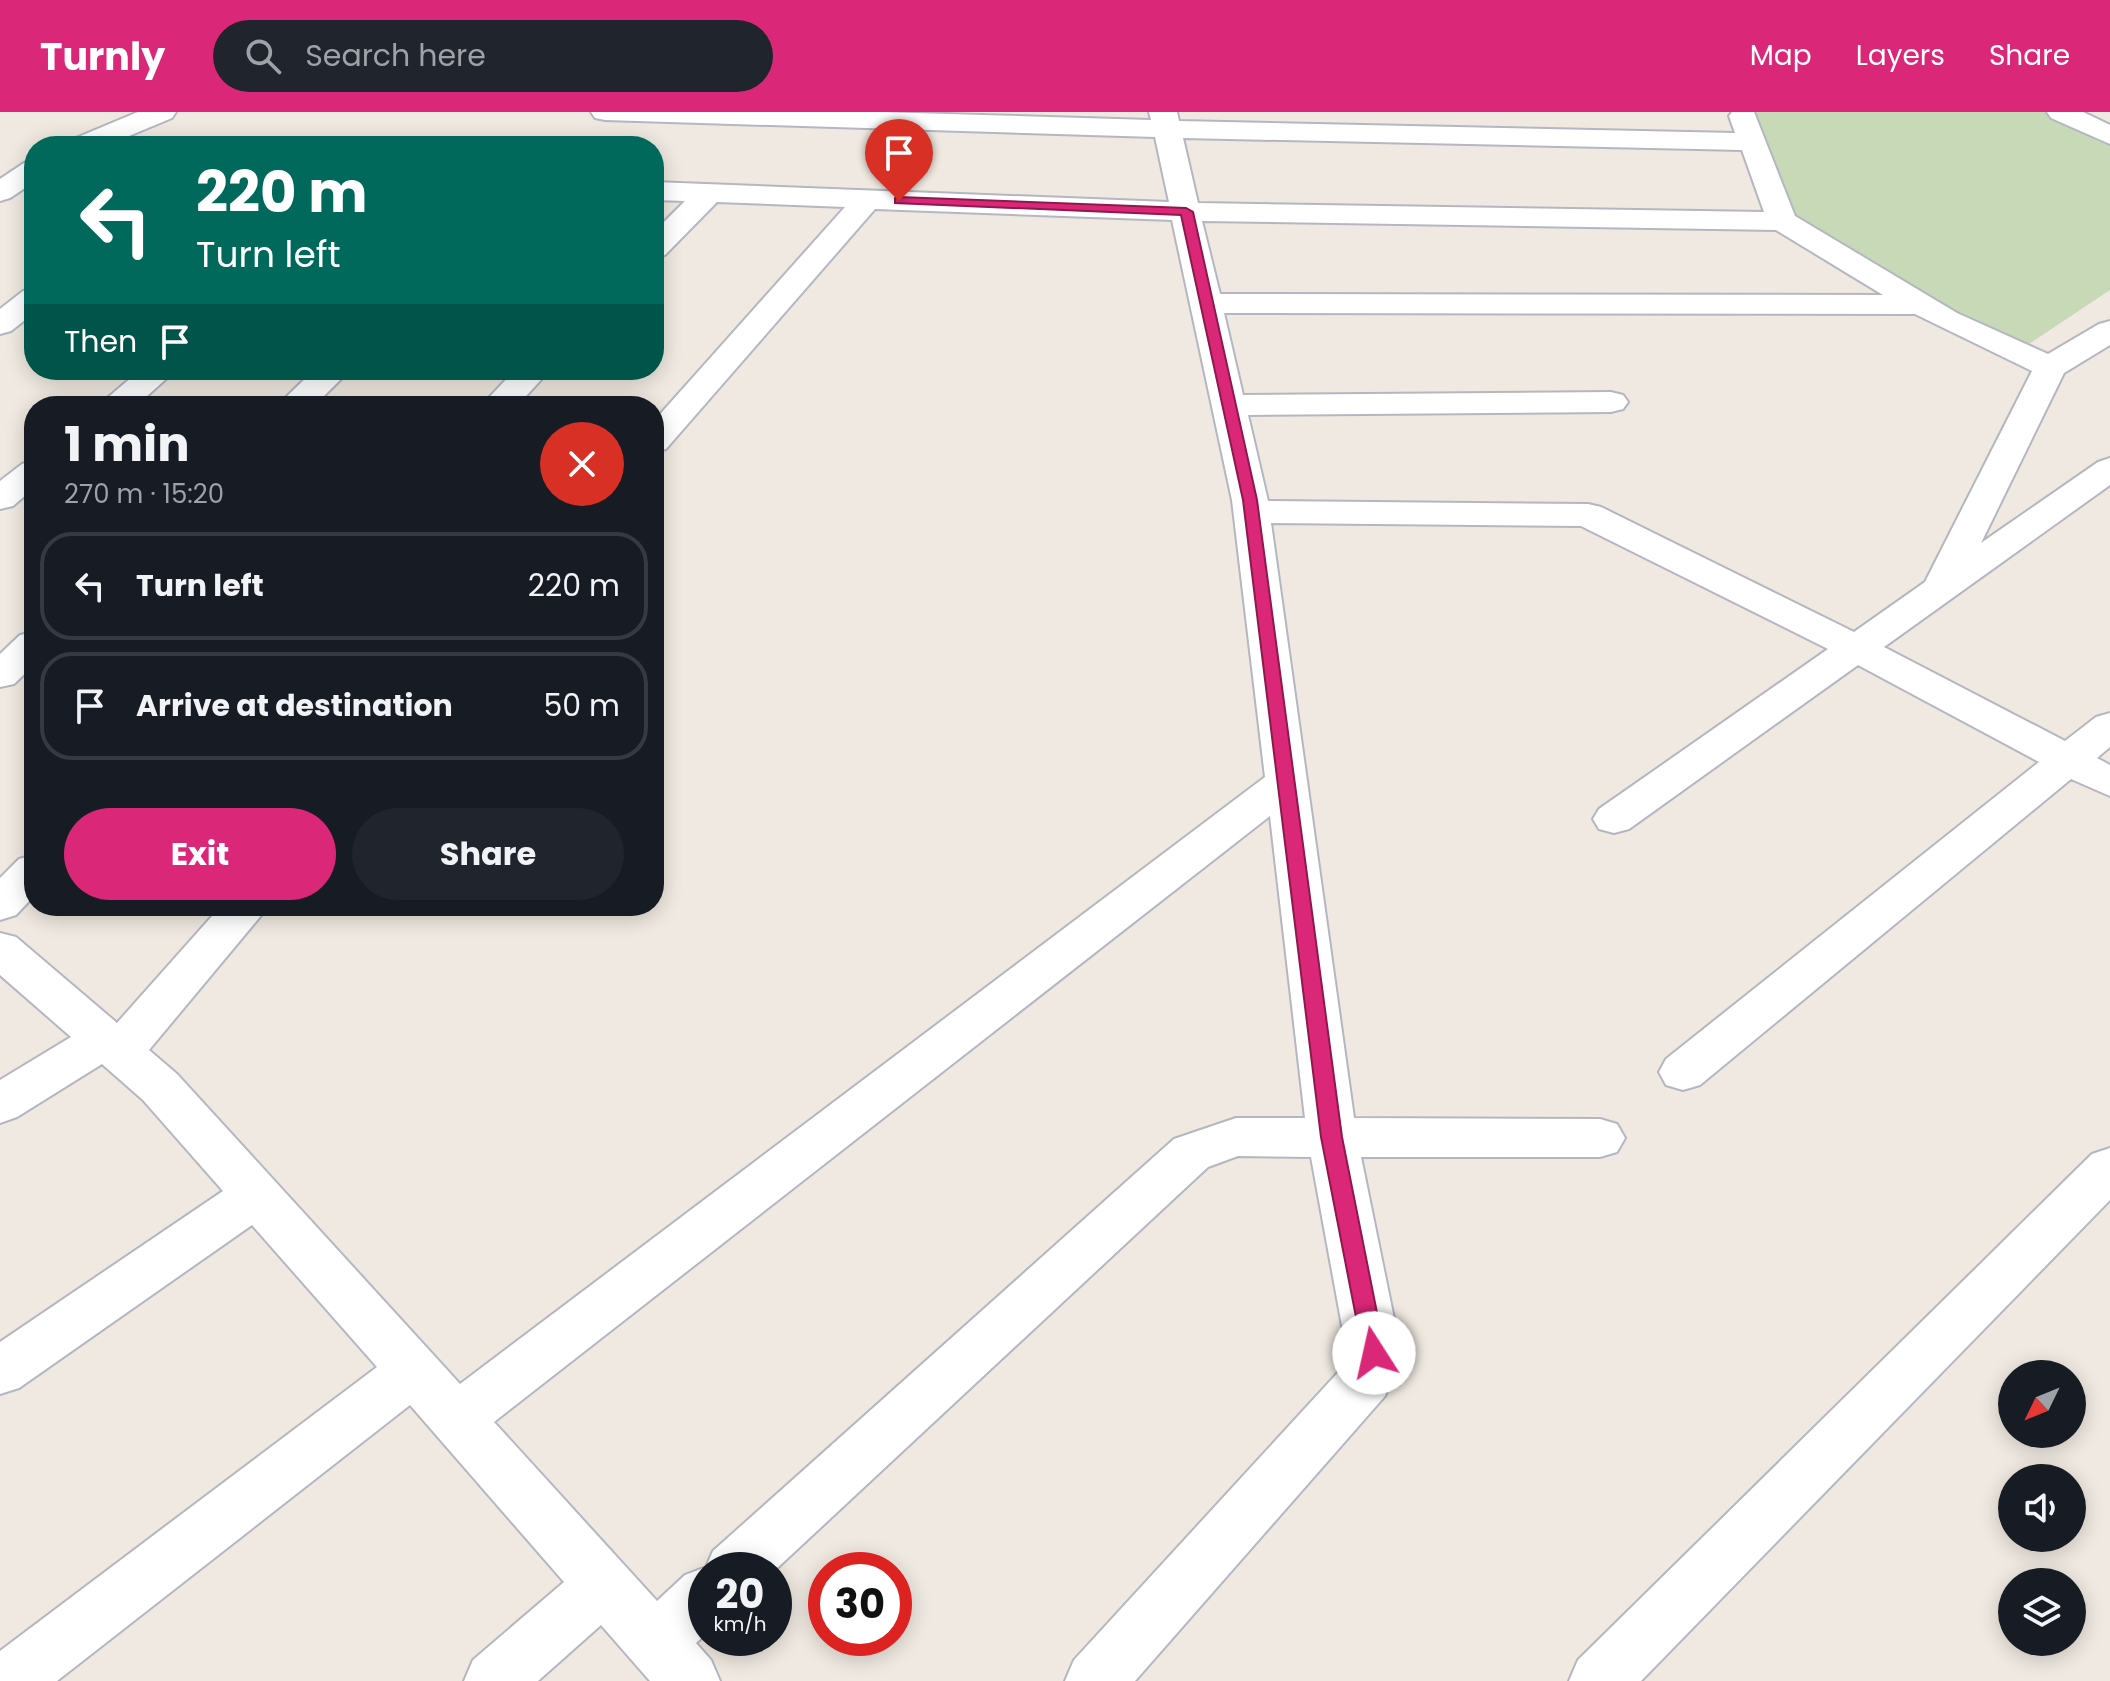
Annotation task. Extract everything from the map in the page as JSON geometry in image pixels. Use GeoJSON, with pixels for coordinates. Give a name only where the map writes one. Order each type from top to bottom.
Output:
{"type":"FeatureCollection","features":[{"type":"Feature","properties":{"kind":"street"},"geometry":{"type":"LineString","coordinates":[[105,136],[162,112]]}},
{"type":"Feature","properties":{"kind":"street"},"geometry":{"type":"LineString","coordinates":[[605,112],[1165,121],[1752,142]]}},
{"type":"Feature","properties":{"kind":"street"},"geometry":{"type":"LineString","coordinates":[[1742,112],[1782,221]]}},
{"type":"Feature","properties":{"kind":"street"},"geometry":{"type":"LineString","coordinates":[[2061,112],[2110,136]]}},
{"type":"Feature","properties":{"kind":"street"},"geometry":{"type":"LineString","coordinates":[[1165,121],[1253,512],[1588,515],[1856,648],[2110,782]]}},
{"type":"Feature","properties":{"kind":"street"},"geometry":{"type":"LineString","coordinates":[[0,192],[24,176]]}},
{"type":"Feature","properties":{"kind":"street"},"geometry":{"type":"LineString","coordinates":[[664,191],[1186,212],[1782,221],[1946,320],[2050,367]]}},
{"type":"Feature","properties":{"kind":"street"},"geometry":{"type":"LineString","coordinates":[[664,239],[710,193]]}},
{"type":"Feature","properties":{"kind":"street"},"geometry":{"type":"LineString","coordinates":[[664,431],[867,200]]}},
{"type":"Feature","properties":{"kind":"street"},"geometry":{"type":"LineString","coordinates":[[1205,303],[1923,305]]}},
{"type":"Feature","properties":{"kind":"street"},"geometry":{"type":"LineString","coordinates":[[0,324],[24,306]]}},
{"type":"Feature","properties":{"kind":"street"},"geometry":{"type":"LineString","coordinates":[[1940,589],[2050,367],[2110,331]]}},
{"type":"Feature","properties":{"kind":"street"},"geometry":{"type":"LineString","coordinates":[[128,396],[148,380]]}},
{"type":"Feature","properties":{"kind":"street"},"geometry":{"type":"LineString","coordinates":[[305,396],[323,380]]}},
{"type":"Feature","properties":{"kind":"street"},"geometry":{"type":"LineString","coordinates":[[508,396],[524,380]]}},
{"type":"Feature","properties":{"kind":"street"},"geometry":{"type":"LineString","coordinates":[[1229,405],[1611,402]]}},
{"type":"Feature","properties":{"kind":"street"},"geometry":{"type":"LineString","coordinates":[[1614,819],[2110,469]]}},
{"type":"Feature","properties":{"kind":"street"},"geometry":{"type":"LineString","coordinates":[[0,498],[24,479]]}},
{"type":"Feature","properties":{"kind":"street"},"geometry":{"type":"LineString","coordinates":[[1095,1681],[1366,1379],[1374,1353],[1332,1137],[1250,500]]}},
{"type":"Feature","properties":{"kind":"street"},"geometry":{"type":"LineString","coordinates":[[0,675],[24,653]]}},
{"type":"Feature","properties":{"kind":"street"},"geometry":{"type":"LineString","coordinates":[[1683,1072],[2110,726]]}},
{"type":"Feature","properties":{"kind":"street"},"geometry":{"type":"LineString","coordinates":[[456,1419],[1286,782]]}},
{"type":"Feature","properties":{"kind":"street"},"geometry":{"type":"LineString","coordinates":[[0,904],[24,880]]}},
{"type":"Feature","properties":{"kind":"street"},"geometry":{"type":"LineString","coordinates":[[0,1104],[112,1046],[237,916]]}},
{"type":"Feature","properties":{"kind":"street"},"geometry":{"type":"LineString","coordinates":[[0,949],[160,1087],[673,1661],[688,1631]]}},
{"type":"Feature","properties":{"kind":"street"},"geometry":{"type":"LineString","coordinates":[[754,1552],[1191,1153],[1236,1137],[1600,1138]]}},
{"type":"Feature","properties":{"kind":"street"},"geometry":{"type":"LineString","coordinates":[[1599,1681],[2110,1168]]}},
{"type":"Feature","properties":{"kind":"street"},"geometry":{"type":"LineString","coordinates":[[0,1371],[256,1195]]}},
{"type":"Feature","properties":{"kind":"street"},"geometry":{"type":"LineString","coordinates":[[9,1681],[413,1371]]}},
{"type":"Feature","properties":{"kind":"street"},"geometry":{"type":"LineString","coordinates":[[494,1681],[604,1584]]}},
{"type":"Feature","properties":{"kind":"green space"},"geometry":{"type":"Polygon","coordinates":[[[1752,112],[2049,112],[2110,142],[2110,290],[2026,346],[1962,318],[1794,217],[1752,112]]]}},
{"type":"Feature","properties":{"kind":"route"},"geometry":{"type":"LineString","coordinates":[[899,201],[1186,212],[1250,500],[1332,1137],[1374,1353]]}}]}
